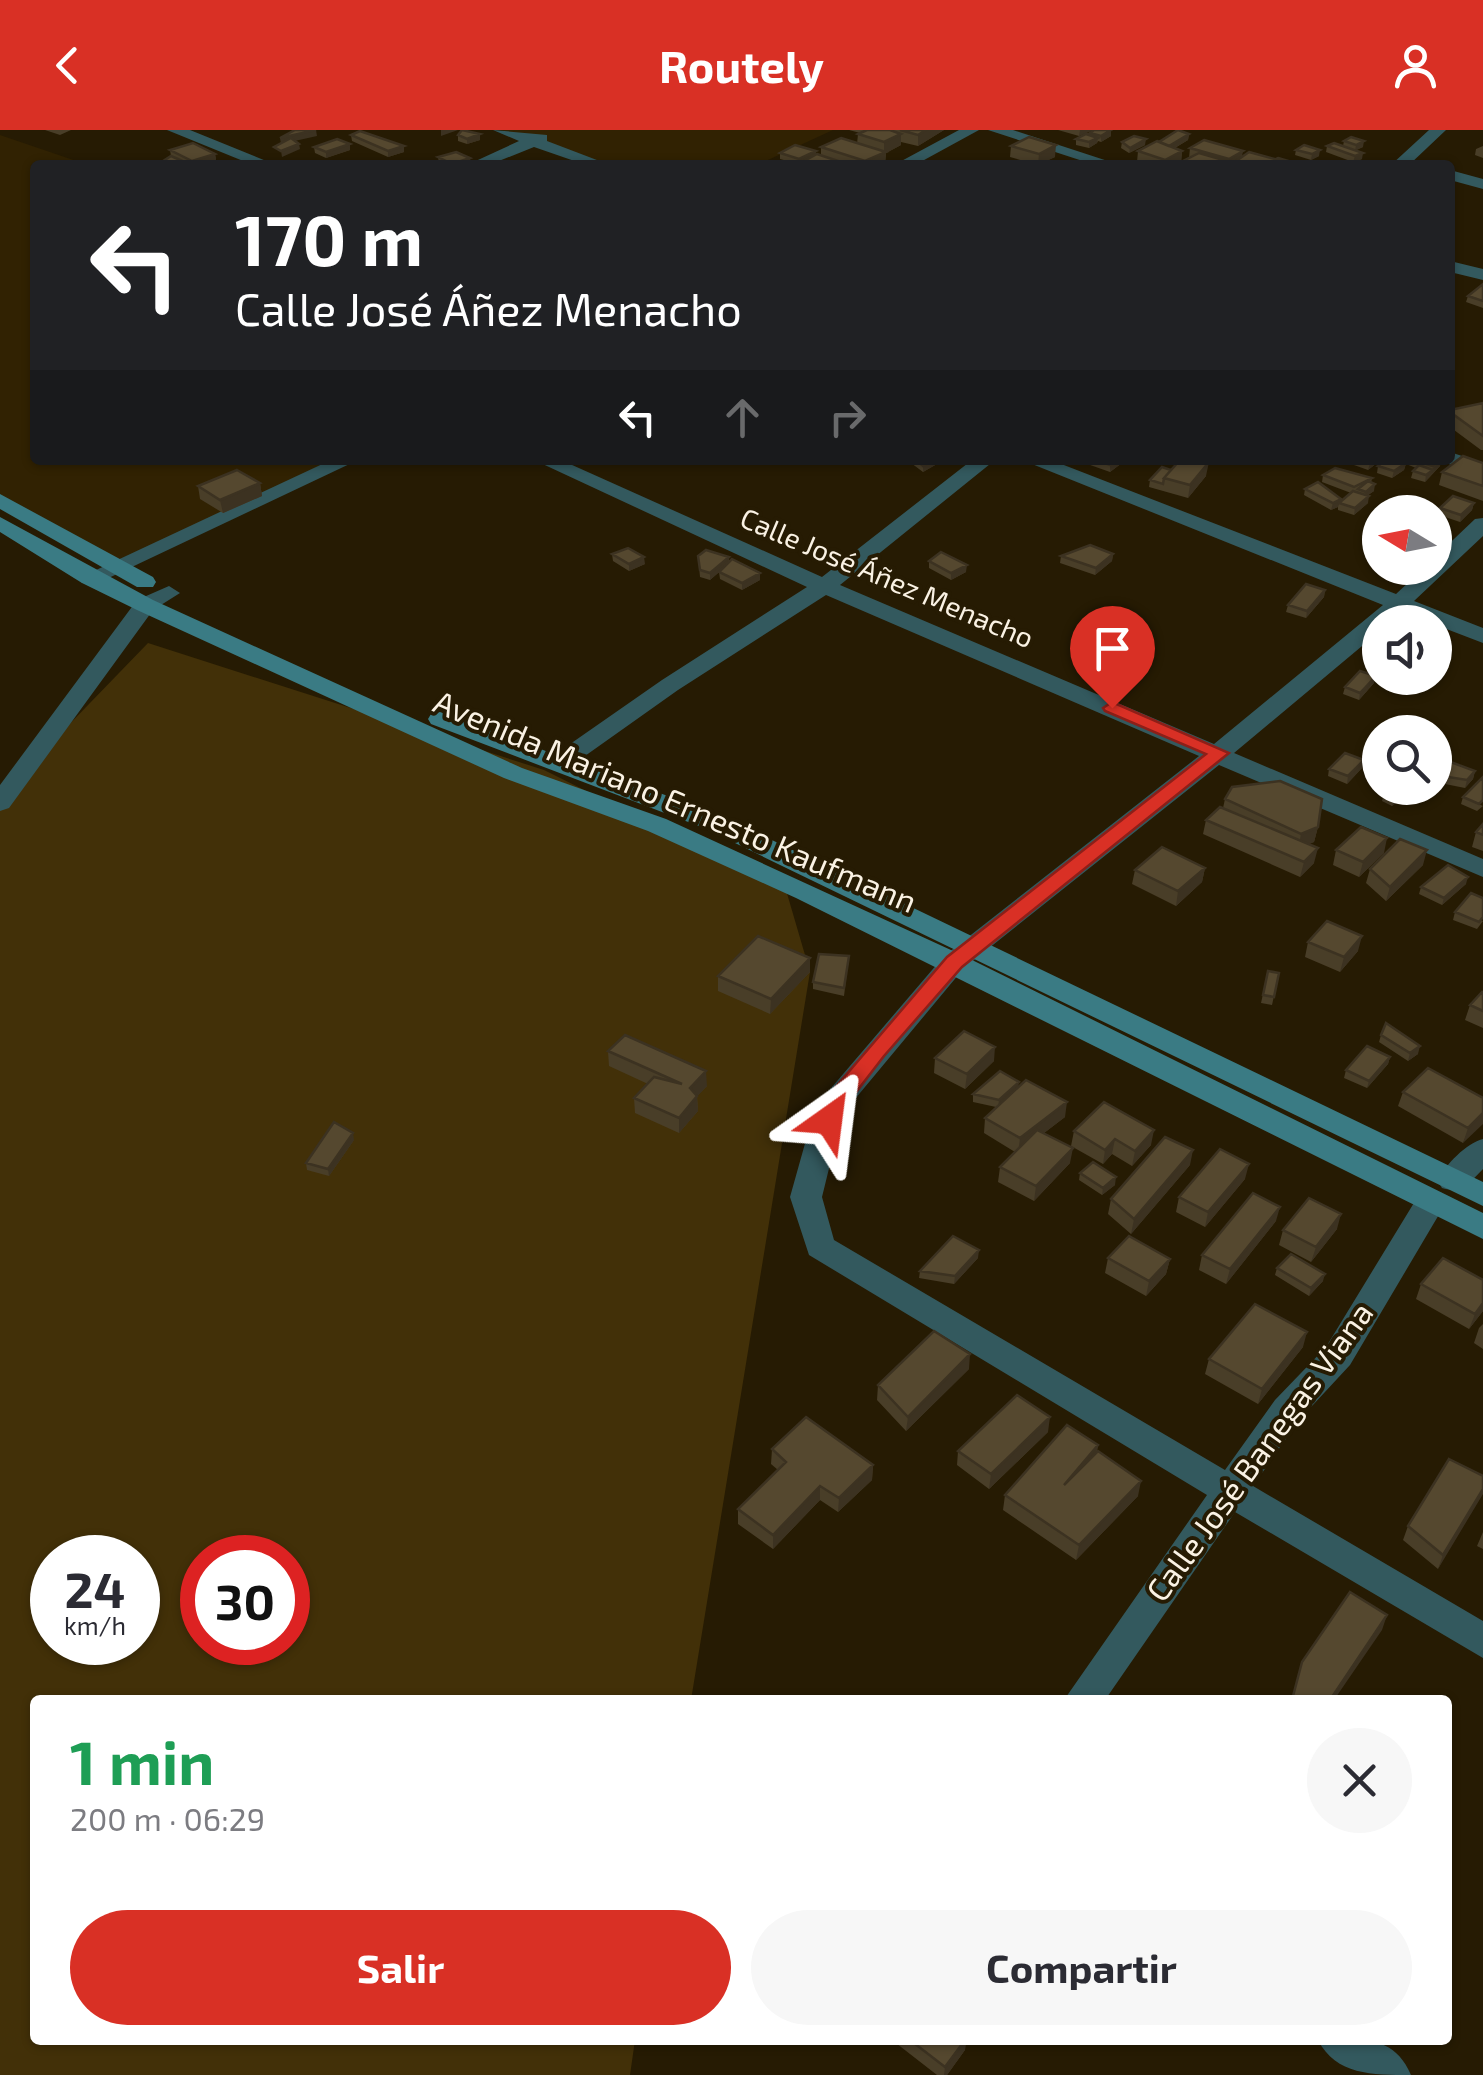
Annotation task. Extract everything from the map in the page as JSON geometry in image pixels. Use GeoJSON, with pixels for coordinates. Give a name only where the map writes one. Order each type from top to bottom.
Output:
{"type":"FeatureCollection","features":[{"type":"Feature","properties":{"kind":"main road","name":"Avenida Mariano Ernesto Kaufmann"},"geometry":{"type":"LineString","coordinates":[[0,500],[102,573]]}},
{"type":"Feature","properties":{"kind":"main road","name":"Avenida Mariano Ernesto Kaufmann"},"geometry":{"type":"LineString","coordinates":[[0,522],[513,772],[657,825],[963,955]]}},
{"type":"Feature","properties":{"kind":"main road","name":"Avenida Mariano Ernesto Kaufmann"},"geometry":{"type":"LineString","coordinates":[[157,599],[410,708],[714,822],[963,955],[1442,1191],[1483,1227]]}},
{"type":"Feature","properties":{"kind":"main road","name":"Avenida Mariano Ernesto Kaufmann"},"geometry":{"type":"LineString","coordinates":[[1442,1191],[1483,1195]]}},
{"type":"Feature","properties":{"kind":"street"},"geometry":{"type":"LineString","coordinates":[[175,130],[255,160]]}},
{"type":"Feature","properties":{"kind":"street"},"geometry":{"type":"LineString","coordinates":[[500,130],[588,160]]}},
{"type":"Feature","properties":{"kind":"street"},"geometry":{"type":"LineString","coordinates":[[486,160],[563,130]]}},
{"type":"Feature","properties":{"kind":"street"},"geometry":{"type":"LineString","coordinates":[[912,160],[972,130]]}},
{"type":"Feature","properties":{"kind":"street"},"geometry":{"type":"LineString","coordinates":[[996,130],[1095,160]]}},
{"type":"Feature","properties":{"kind":"street"},"geometry":{"type":"LineString","coordinates":[[1409,160],[1438,130]]}},
{"type":"Feature","properties":{"kind":"street"},"geometry":{"type":"LineString","coordinates":[[1455,176],[1483,184]]}},
{"type":"Feature","properties":{"kind":"street"},"geometry":{"type":"LineString","coordinates":[[1455,267],[1483,275]]}},
{"type":"Feature","properties":{"kind":"street"},"geometry":{"type":"LineString","coordinates":[[1455,460],[1483,470]]}},
{"type":"Feature","properties":{"kind":"street"},"geometry":{"type":"LineString","coordinates":[[102,573],[337,465]]}},
{"type":"Feature","properties":{"kind":"street","name":"Calle José Áñez Menacho"},"geometry":{"type":"LineString","coordinates":[[555,465],[824,586],[1483,869]]}},
{"type":"Feature","properties":{"kind":"street"},"geometry":{"type":"LineString","coordinates":[[559,764],[670,685],[824,586],[979,465]]}},
{"type":"Feature","properties":{"kind":"street"},"geometry":{"type":"LineString","coordinates":[[1045,465],[1483,636]]}},
{"type":"Feature","properties":{"kind":"street"},"geometry":{"type":"LineString","coordinates":[[1483,524],[1398,604],[1220,753],[963,955],[836,1101],[806,1198],[820,1247],[1483,1641]]}},
{"type":"Feature","properties":{"kind":"street"},"geometry":{"type":"LineString","coordinates":[[0,803],[157,599]]}},
{"type":"Feature","properties":{"kind":"street","name":"Calle José Banegas Viana"},"geometry":{"type":"LineString","coordinates":[[1087,1695],[1287,1410],[1338,1356],[1442,1191],[1483,1150]]}},
{"type":"Feature","properties":{"kind":"street"},"geometry":{"type":"LineString","coordinates":[[1347,2045],[1389,2075]]}},
{"type":"Feature","properties":{"kind":"shaded area"},"geometry":{"type":"Polygon","coordinates":[[[501,130],[833,130],[768,160],[588,160],[501,130]]]}},
{"type":"Feature","properties":{"kind":"shaded area"},"geometry":{"type":"Polygon","coordinates":[[[0,135],[73,160],[30,160],[30,465],[327,465],[114,567],[0,503],[0,135]]]}},
{"type":"Feature","properties":{"kind":"shaded area"},"geometry":{"type":"Polygon","coordinates":[[[148,643],[544,770],[786,890],[810,972],[692,1695],[30,1695],[30,2045],[634,2045],[630,2075],[0,2075],[0,796],[148,643]]]}},
{"type":"Feature","properties":{"kind":"building"},"geometry":{"type":"Polygon","coordinates":[[[295,130],[316,130],[280,138],[295,130]]]}},
{"type":"Feature","properties":{"kind":"building"},"geometry":{"type":"Polygon","coordinates":[[[462,130],[480,134],[467,139],[458,135],[462,130]]]}},
{"type":"Feature","properties":{"kind":"building"},"geometry":{"type":"Polygon","coordinates":[[[867,130],[901,134],[884,142],[858,134],[867,130]]]}},
{"type":"Feature","properties":{"kind":"building"},"geometry":{"type":"Polygon","coordinates":[[[900,130],[926,130],[918,135],[900,130]]]}},
{"type":"Feature","properties":{"kind":"building"},"geometry":{"type":"Polygon","coordinates":[[[1111,130],[1101,136],[1090,133],[1111,130]]]}},
{"type":"Feature","properties":{"kind":"building"},"geometry":{"type":"Polygon","coordinates":[[[1178,130],[1189,134],[1169,146],[1159,142],[1178,130]]]}},
{"type":"Feature","properties":{"kind":"building"},"geometry":{"type":"Polygon","coordinates":[[[360,131],[404,146],[388,151],[351,135],[360,131]]]}},
{"type":"Feature","properties":{"kind":"building"},"geometry":{"type":"Polygon","coordinates":[[[1086,134],[1098,138],[1089,142],[1076,139],[1086,134]]]}},
{"type":"Feature","properties":{"kind":"building"},"geometry":{"type":"Polygon","coordinates":[[[1134,136],[1146,139],[1130,148],[1122,142],[1134,136]]]}},
{"type":"Feature","properties":{"kind":"building"},"geometry":{"type":"Polygon","coordinates":[[[1029,137],[1056,145],[1039,154],[1011,146],[1029,137]]]}},
{"type":"Feature","properties":{"kind":"building"},"geometry":{"type":"Polygon","coordinates":[[[1351,137],[1364,141],[1356,145],[1344,141],[1351,137]]]}},
{"type":"Feature","properties":{"kind":"building"},"geometry":{"type":"Polygon","coordinates":[[[291,138],[299,144],[281,151],[274,147],[291,138]]]}},
{"type":"Feature","properties":{"kind":"building"},"geometry":{"type":"Polygon","coordinates":[[[841,138],[886,152],[862,160],[821,147],[841,138]]]}},
{"type":"Feature","properties":{"kind":"building"},"geometry":{"type":"Polygon","coordinates":[[[337,139],[350,144],[326,152],[314,147],[337,139]]]}},
{"type":"Feature","properties":{"kind":"building"},"geometry":{"type":"Polygon","coordinates":[[[1204,140],[1243,151],[1229,159],[1190,148],[1204,140]]]}},
{"type":"Feature","properties":{"kind":"building"},"geometry":{"type":"Polygon","coordinates":[[[1157,141],[1182,151],[1165,160],[1138,151],[1157,141]]]}},
{"type":"Feature","properties":{"kind":"building"},"geometry":{"type":"Polygon","coordinates":[[[193,143],[215,154],[190,160],[170,150],[193,143]]]}},
{"type":"Feature","properties":{"kind":"building"},"geometry":{"type":"Polygon","coordinates":[[[1334,143],[1363,153],[1355,156],[1327,146],[1334,143]]]}},
{"type":"Feature","properties":{"kind":"building"},"geometry":{"type":"Polygon","coordinates":[[[795,145],[816,151],[799,159],[780,153],[795,145]]]}},
{"type":"Feature","properties":{"kind":"building"},"geometry":{"type":"Polygon","coordinates":[[[1304,145],[1320,150],[1312,154],[1296,150],[1304,145]]]}},
{"type":"Feature","properties":{"kind":"building"},"geometry":{"type":"Polygon","coordinates":[[[456,152],[470,158],[444,160],[438,157],[456,152]]]}},
{"type":"Feature","properties":{"kind":"building"},"geometry":{"type":"Polygon","coordinates":[[[1249,152],[1279,160],[1237,160],[1249,152]]]}},
{"type":"Feature","properties":{"kind":"building"},"geometry":{"type":"Polygon","coordinates":[[[1199,153],[1224,160],[1185,160],[1199,153]]]}},
{"type":"Feature","properties":{"kind":"building"},"geometry":{"type":"Polygon","coordinates":[[[817,154],[835,160],[806,160],[817,154]]]}},
{"type":"Feature","properties":{"kind":"building"},"geometry":{"type":"Polygon","coordinates":[[[1483,284],[1483,301],[1468,296],[1483,284]]]}},
{"type":"Feature","properties":{"kind":"building"},"geometry":{"type":"Polygon","coordinates":[[[1483,403],[1483,436],[1455,416],[1455,409],[1483,403]]]}},
{"type":"Feature","properties":{"kind":"building"},"geometry":{"type":"Polygon","coordinates":[[[1463,456],[1483,463],[1483,486],[1442,472],[1463,456]]]}},
{"type":"Feature","properties":{"kind":"building"},"geometry":{"type":"Polygon","coordinates":[[[1176,465],[1207,465],[1190,485],[1164,478],[1176,465]]]}},
{"type":"Feature","properties":{"kind":"building"},"geometry":{"type":"Polygon","coordinates":[[[1380,465],[1403,465],[1394,471],[1380,465]]]}},
{"type":"Feature","properties":{"kind":"building"},"geometry":{"type":"Polygon","coordinates":[[[1419,465],[1433,470],[1426,475],[1413,471],[1419,465]]]}},
{"type":"Feature","properties":{"kind":"building"},"geometry":{"type":"Polygon","coordinates":[[[1162,467],[1171,470],[1163,484],[1150,480],[1162,467]]]}},
{"type":"Feature","properties":{"kind":"building"},"geometry":{"type":"Polygon","coordinates":[[[1335,468],[1372,478],[1354,487],[1323,475],[1335,468]]]}},
{"type":"Feature","properties":{"kind":"building"},"geometry":{"type":"Polygon","coordinates":[[[237,470],[260,483],[220,500],[198,486],[237,470]]]}},
{"type":"Feature","properties":{"kind":"building"},"geometry":{"type":"Polygon","coordinates":[[[1368,481],[1375,484],[1366,492],[1358,489],[1368,481]]]}},
{"type":"Feature","properties":{"kind":"building"},"geometry":{"type":"Polygon","coordinates":[[[1318,482],[1341,499],[1333,503],[1305,489],[1318,482]]]}},
{"type":"Feature","properties":{"kind":"building"},"geometry":{"type":"Polygon","coordinates":[[[1353,491],[1366,495],[1355,508],[1339,503],[1353,491]]]}},
{"type":"Feature","properties":{"kind":"building"},"geometry":{"type":"Polygon","coordinates":[[[1452,497],[1474,503],[1461,515],[1452,512],[1452,497]]]}},
{"type":"Feature","properties":{"kind":"building"},"geometry":{"type":"Polygon","coordinates":[[[1090,545],[1113,554],[1096,568],[1061,556],[1090,545]]]}},
{"type":"Feature","properties":{"kind":"building"},"geometry":{"type":"Polygon","coordinates":[[[628,548],[644,557],[629,564],[612,554],[628,548]]]}},
{"type":"Feature","properties":{"kind":"building"},"geometry":{"type":"Polygon","coordinates":[[[706,550],[729,557],[710,573],[700,570],[698,556],[706,550]]]}},
{"type":"Feature","properties":{"kind":"building"},"geometry":{"type":"Polygon","coordinates":[[[941,552],[967,565],[951,573],[929,561],[941,552]]]}},
{"type":"Feature","properties":{"kind":"building"},"geometry":{"type":"Polygon","coordinates":[[[732,559],[760,573],[742,583],[719,572],[732,559]]]}},
{"type":"Feature","properties":{"kind":"building"},"geometry":{"type":"Polygon","coordinates":[[[1306,584],[1325,590],[1307,611],[1288,605],[1306,584]]]}},
{"type":"Feature","properties":{"kind":"building"},"geometry":{"type":"Polygon","coordinates":[[[1360,671],[1362,672],[1360,693],[1345,687],[1360,671]]]}},
{"type":"Feature","properties":{"kind":"building"},"geometry":{"type":"Polygon","coordinates":[[[1345,753],[1362,759],[1348,776],[1329,769],[1345,753]]]}},
{"type":"Feature","properties":{"kind":"building"},"geometry":{"type":"Polygon","coordinates":[[[1452,762],[1475,771],[1467,780],[1452,778],[1452,762]]]}},
{"type":"Feature","properties":{"kind":"building"},"geometry":{"type":"Polygon","coordinates":[[[1483,777],[1483,800],[1479,804],[1463,797],[1483,777]]]}},
{"type":"Feature","properties":{"kind":"building"},"geometry":{"type":"Polygon","coordinates":[[[1280,781],[1322,799],[1318,827],[1301,834],[1225,799],[1232,787],[1280,781]]]}},
{"type":"Feature","properties":{"kind":"building"},"geometry":{"type":"Polygon","coordinates":[[[1220,807],[1318,848],[1304,862],[1206,820],[1220,807]]]}},
{"type":"Feature","properties":{"kind":"building"},"geometry":{"type":"Polygon","coordinates":[[[1361,827],[1387,838],[1363,862],[1336,850],[1361,827]]]}},
{"type":"Feature","properties":{"kind":"building"},"geometry":{"type":"Polygon","coordinates":[[[1400,839],[1427,850],[1390,887],[1370,869],[1400,839]]]}},
{"type":"Feature","properties":{"kind":"building"},"geometry":{"type":"Polygon","coordinates":[[[1162,847],[1205,868],[1178,891],[1135,870],[1162,847]]]}},
{"type":"Feature","properties":{"kind":"building"},"geometry":{"type":"Polygon","coordinates":[[[1448,865],[1468,877],[1444,898],[1421,887],[1448,865]]]}},
{"type":"Feature","properties":{"kind":"building"},"geometry":{"type":"Polygon","coordinates":[[[1471,893],[1483,898],[1483,917],[1479,922],[1455,912],[1471,893]]]}},
{"type":"Feature","properties":{"kind":"building"},"geometry":{"type":"Polygon","coordinates":[[[1327,921],[1362,936],[1344,957],[1308,942],[1327,921]]]}},
{"type":"Feature","properties":{"kind":"building"},"geometry":{"type":"Polygon","coordinates":[[[758,936],[810,958],[771,999],[718,976],[758,936]]]}},
{"type":"Feature","properties":{"kind":"building"},"geometry":{"type":"Polygon","coordinates":[[[819,954],[849,956],[844,988],[813,982],[819,954]]]}},
{"type":"Feature","properties":{"kind":"building"},"geometry":{"type":"Polygon","coordinates":[[[1268,971],[1279,973],[1274,997],[1263,995],[1268,971]]]}},
{"type":"Feature","properties":{"kind":"building"},"geometry":{"type":"Polygon","coordinates":[[[1483,993],[1483,1011],[1470,1005],[1483,993]]]}},
{"type":"Feature","properties":{"kind":"building"},"geometry":{"type":"Polygon","coordinates":[[[1386,1023],[1420,1046],[1410,1053],[1381,1035],[1386,1023]]]}},
{"type":"Feature","properties":{"kind":"building"},"geometry":{"type":"Polygon","coordinates":[[[964,1031],[995,1047],[967,1074],[935,1058],[964,1031]]]}},
{"type":"Feature","properties":{"kind":"building"},"geometry":{"type":"Polygon","coordinates":[[[625,1035],[706,1071],[690,1088],[697,1096],[679,1118],[634,1098],[654,1077],[682,1084],[608,1051],[625,1035]]]}},
{"type":"Feature","properties":{"kind":"building"},"geometry":{"type":"Polygon","coordinates":[[[1367,1046],[1390,1057],[1369,1081],[1346,1070],[1367,1046]]]}},
{"type":"Feature","properties":{"kind":"building"},"geometry":{"type":"Polygon","coordinates":[[[1428,1068],[1483,1098],[1483,1113],[1468,1128],[1403,1092],[1428,1068]]]}},
{"type":"Feature","properties":{"kind":"building"},"geometry":{"type":"Polygon","coordinates":[[[1000,1071],[1019,1082],[999,1100],[973,1094],[1000,1071]]]}},
{"type":"Feature","properties":{"kind":"building"},"geometry":{"type":"Polygon","coordinates":[[[1026,1080],[1067,1102],[1020,1138],[985,1118],[1026,1080]]]}},
{"type":"Feature","properties":{"kind":"building"},"geometry":{"type":"Polygon","coordinates":[[[1104,1102],[1154,1130],[1135,1151],[1115,1139],[1105,1150],[1074,1131],[1104,1102]]]}},
{"type":"Feature","properties":{"kind":"building"},"geometry":{"type":"Polygon","coordinates":[[[334,1122],[353,1133],[328,1169],[306,1163],[334,1122]]]}},
{"type":"Feature","properties":{"kind":"building"},"geometry":{"type":"Polygon","coordinates":[[[1037,1130],[1073,1148],[1036,1186],[1000,1167],[1037,1130]]]}},
{"type":"Feature","properties":{"kind":"building"},"geometry":{"type":"Polygon","coordinates":[[[1165,1137],[1193,1150],[1134,1219],[1111,1199],[1165,1137]]]}},
{"type":"Feature","properties":{"kind":"building"},"geometry":{"type":"Polygon","coordinates":[[[1220,1149],[1249,1164],[1208,1212],[1179,1197],[1220,1149]]]}},
{"type":"Feature","properties":{"kind":"building"},"geometry":{"type":"Polygon","coordinates":[[[1093,1162],[1116,1177],[1103,1188],[1080,1173],[1093,1162]]]}},
{"type":"Feature","properties":{"kind":"building"},"geometry":{"type":"Polygon","coordinates":[[[1253,1193],[1280,1207],[1230,1269],[1202,1255],[1253,1193]]]}},
{"type":"Feature","properties":{"kind":"building"},"geometry":{"type":"Polygon","coordinates":[[[1309,1198],[1341,1214],[1316,1247],[1283,1230],[1309,1198]]]}},
{"type":"Feature","properties":{"kind":"building"},"geometry":{"type":"Polygon","coordinates":[[[953,1236],[979,1250],[955,1276],[920,1271],[953,1236]]]}},
{"type":"Feature","properties":{"kind":"building"},"geometry":{"type":"Polygon","coordinates":[[[1129,1236],[1170,1259],[1149,1281],[1108,1258],[1129,1236]]]}},
{"type":"Feature","properties":{"kind":"building"},"geometry":{"type":"Polygon","coordinates":[[[1291,1254],[1325,1274],[1311,1288],[1277,1268],[1291,1254]]]}},
{"type":"Feature","properties":{"kind":"building"},"geometry":{"type":"Polygon","coordinates":[[[1443,1258],[1483,1280],[1483,1303],[1475,1314],[1421,1284],[1443,1258]]]}},
{"type":"Feature","properties":{"kind":"building"},"geometry":{"type":"Polygon","coordinates":[[[1255,1304],[1307,1332],[1262,1389],[1209,1359],[1255,1304]]]}},
{"type":"Feature","properties":{"kind":"building"},"geometry":{"type":"Polygon","coordinates":[[[934,1331],[970,1354],[908,1417],[878,1385],[934,1331]]]}},
{"type":"Feature","properties":{"kind":"building"},"geometry":{"type":"Polygon","coordinates":[[[1017,1395],[1050,1417],[991,1474],[958,1451],[1017,1395]]]}},
{"type":"Feature","properties":{"kind":"building"},"geometry":{"type":"Polygon","coordinates":[[[806,1417],[873,1465],[839,1498],[820,1486],[773,1535],[738,1509],[786,1462],[772,1449],[806,1417]]]}},
{"type":"Feature","properties":{"kind":"building"},"geometry":{"type":"Polygon","coordinates":[[[1067,1425],[1098,1445],[1064,1485],[1098,1451],[1141,1481],[1079,1545],[1005,1495],[1067,1425]]]}},
{"type":"Feature","properties":{"kind":"building"},"geometry":{"type":"Polygon","coordinates":[[[1449,1459],[1483,1476],[1483,1489],[1443,1555],[1408,1526],[1449,1459]]]}},
{"type":"Feature","properties":{"kind":"building"},"geometry":{"type":"Polygon","coordinates":[[[1350,1592],[1387,1615],[1333,1695],[1293,1695],[1302,1662],[1350,1592]]]}},
{"type":"Feature","properties":{"kind":"building"},"geometry":{"type":"Polygon","coordinates":[[[916,2045],[961,2045],[945,2067],[916,2045]]]}},
{"type":"Feature","properties":{"kind":"route"},"geometry":{"type":"LineString","coordinates":[[829,1120],[836,1101],[954,962],[1220,753],[1112,708]]}}]}
